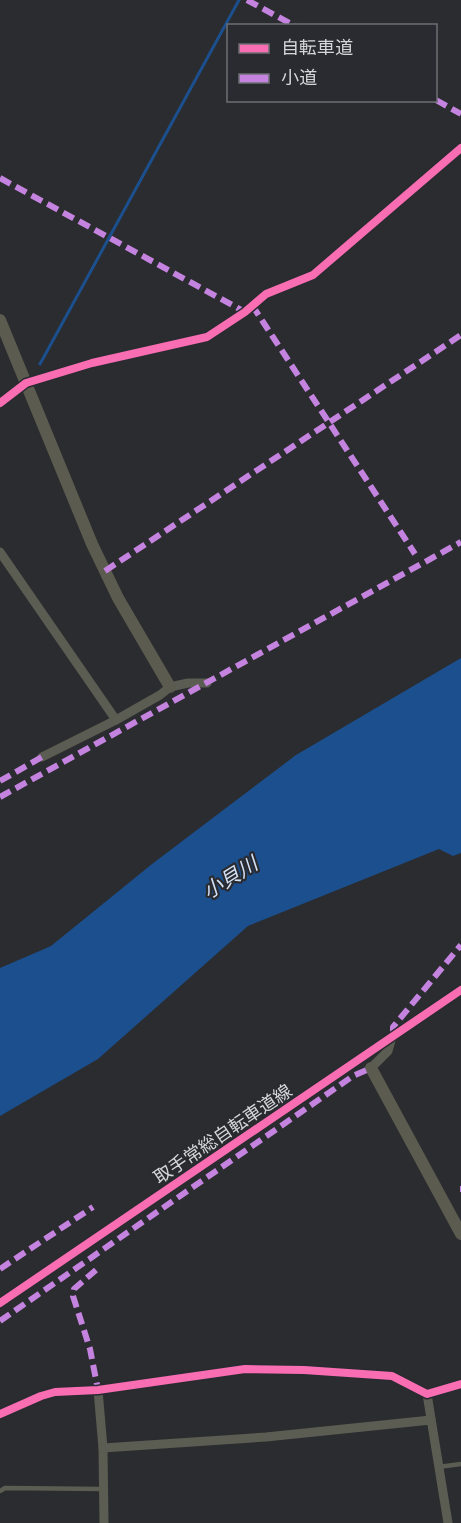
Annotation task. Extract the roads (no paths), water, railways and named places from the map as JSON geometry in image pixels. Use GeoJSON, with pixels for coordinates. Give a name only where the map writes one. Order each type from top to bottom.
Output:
{"type":"FeatureCollection","features":[{"type":"Feature","properties":{"kind":"street"},"geometry":{"type":"LineString","coordinates":[[0,403],[26,383],[92,363],[207,337],[245,312],[266,294],[313,276],[461,148]]}},
{"type":"Feature","properties":{"kind":"street"},"geometry":{"type":"LineString","coordinates":[[0,320],[92,544],[118,598],[170,687]]}},
{"type":"Feature","properties":{"kind":"street"},"geometry":{"type":"LineString","coordinates":[[0,552],[116,720]]}},
{"type":"Feature","properties":{"kind":"street"},"geometry":{"type":"LineString","coordinates":[[42,757],[116,720],[170,687],[188,683],[207,683]]}},
{"type":"Feature","properties":{"kind":"street"},"geometry":{"type":"LineString","coordinates":[[392,1037],[387,1051],[371,1068],[461,1234]]}},
{"type":"Feature","properties":{"kind":"street"},"geometry":{"type":"LineString","coordinates":[[0,1414],[41,1396],[71,1390],[98,1390],[245,1369],[304,1370],[392,1376],[427,1394],[461,1384]]}},
{"type":"Feature","properties":{"kind":"street"},"geometry":{"type":"LineString","coordinates":[[98,1390],[103,1448],[104,1523]]}},
{"type":"Feature","properties":{"kind":"street"},"geometry":{"type":"LineString","coordinates":[[427,1394],[448,1523]]}},
{"type":"Feature","properties":{"kind":"street"},"geometry":{"type":"LineString","coordinates":[[103,1448],[266,1437],[431,1420]]}},
{"type":"Feature","properties":{"kind":"lane","name":"取手常総自転車道線"},"geometry":{"type":"LineString","coordinates":[[0,1303],[461,990]]}},
{"type":"Feature","properties":{"kind":"lane"},"geometry":{"type":"LineString","coordinates":[[438,1467],[461,1464]]}},
{"type":"Feature","properties":{"kind":"lane"},"geometry":{"type":"LineString","coordinates":[[0,1491],[4,1488],[104,1489]]}},
{"type":"Feature","properties":{"kind":"water","name":"小貝川"},"geometry":{"type":"Polygon","coordinates":[[[461,658],[461,853],[453,856],[439,849],[248,926],[98,1059],[0,1116],[0,968],[51,946],[152,864],[296,755],[461,658]]]}},
{"type":"Feature","properties":{"kind":"waterway"},"geometry":{"type":"LineString","coordinates":[[40,364],[239,0]]}}]}
